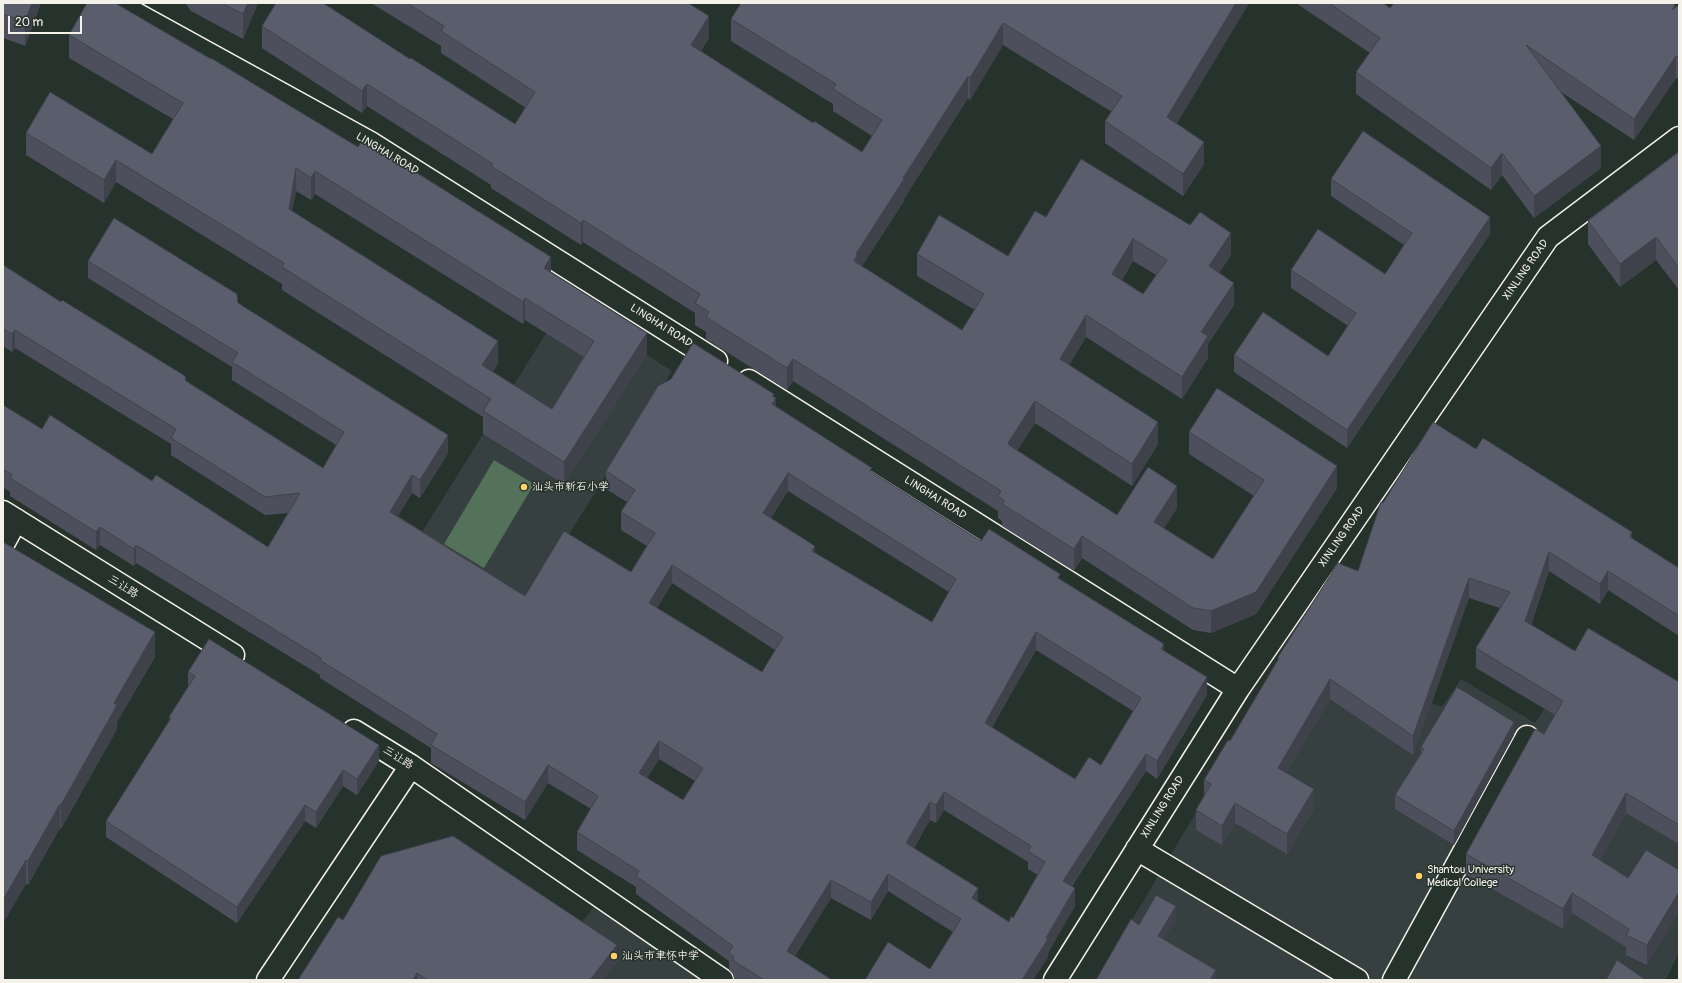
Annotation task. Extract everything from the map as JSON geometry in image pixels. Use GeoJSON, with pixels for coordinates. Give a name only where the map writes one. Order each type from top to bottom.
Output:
{"type":"FeatureCollection","features":[{"type":"Feature","properties":{"kind":"street","name":"LINGHAI ROAD"},"geometry":{"type":"LineString","coordinates":[[121,4],[372,144],[1238,689]]}},
{"type":"Feature","properties":{"kind":"street","name":"XINLING ROAD"},"geometry":{"type":"LineString","coordinates":[[1055,980],[1238,689],[1548,237],[1679,138]]}},
{"type":"Feature","properties":{"kind":"street"},"geometry":{"type":"LineString","coordinates":[[3,544],[10,516]]}},
{"type":"Feature","properties":{"kind":"street","name":"三让路"},"geometry":{"type":"LineString","coordinates":[[10,516],[250,666]]}},
{"type":"Feature","properties":{"kind":"street","name":"三让路"},"geometry":{"type":"LineString","coordinates":[[337,720],[410,766],[722,980]]}},
{"type":"Feature","properties":{"kind":"street"},"geometry":{"type":"LineString","coordinates":[[1394,980],[1527,737]]}},
{"type":"Feature","properties":{"kind":"street"},"geometry":{"type":"LineString","coordinates":[[268,980],[410,766]]}},
{"type":"Feature","properties":{"kind":"street"},"geometry":{"type":"LineString","coordinates":[[1137,849],[1357,980]]}},
{"type":"Feature","properties":{"kind":"shaded area","name":"汕头市新石小学"},"geometry":{"type":"Polygon","coordinates":[[[565,303],[672,371],[523,607],[417,540],[565,303]]]}},
{"type":"Feature","properties":{"kind":"shaded area","name":"Shantou University Medical College"},"geometry":{"type":"Polygon","coordinates":[[[1349,669],[1442,707],[1461,679],[1535,723],[1556,691],[1679,767],[1679,952],[1666,980],[1096,980],[1228,759],[1349,669]]]}},
{"type":"Feature","properties":{"kind":"shaded area","name":"汕头市聿怀中学"},"geometry":{"type":"Polygon","coordinates":[[[598,902],[704,980],[541,980],[574,932],[598,902]]]}},
{"type":"Feature","properties":{"kind":"green space"},"geometry":{"type":"Polygon","coordinates":[[[494,460],[534,484],[484,568],[444,544],[494,460]]]}},
{"type":"Feature","properties":{"kind":"building"},"geometry":{"type":"Polygon","coordinates":[[[3,3],[32,3],[25,22],[3,14],[3,3]]]}},
{"type":"Feature","properties":{"kind":"building"},"geometry":{"type":"Polygon","coordinates":[[[87,3],[115,3],[211,58],[358,147],[363,139],[551,257],[544,268],[647,333],[564,462],[483,411],[491,399],[282,267],[284,263],[116,160],[104,180],[26,133],[50,92],[152,154],[183,103],[69,35],[87,3]],[[296,168],[289,209],[498,341],[482,365],[552,409],[594,341],[525,298],[523,302],[315,171],[311,178],[296,168]]]}},
{"type":"Feature","properties":{"kind":"building"},"geometry":{"type":"Polygon","coordinates":[[[221,3],[248,3],[243,14],[221,3]]]}},
{"type":"Feature","properties":{"kind":"building"},"geometry":{"type":"Polygon","coordinates":[[[276,3],[323,3],[515,124],[535,92],[441,31],[444,26],[407,3],[688,3],[709,16],[691,45],[813,123],[814,121],[862,152],[882,120],[833,89],[836,84],[731,19],[741,3],[1236,3],[1167,117],[1204,142],[1183,174],[1105,121],[1122,96],[1003,23],[970,78],[968,76],[903,178],[904,179],[856,254],[857,255],[854,261],[962,330],[984,294],[917,254],[939,215],[1008,256],[1035,211],[1046,217],[1081,159],[1190,225],[1200,212],[1231,233],[1209,266],[1234,283],[1201,332],[1208,336],[1182,377],[1086,315],[1060,359],[1158,422],[1132,464],[1035,401],[1008,443],[1009,445],[1117,515],[1148,467],[1177,486],[1154,522],[1213,559],[1264,480],[1189,432],[1217,388],[1337,466],[1256,592],[1211,611],[1193,608],[1082,536],[1074,549],[1002,504],[1004,500],[998,496],[1001,491],[793,359],[787,368],[706,317],[709,312],[695,303],[700,294],[583,220],[581,223],[491,166],[493,164],[367,84],[362,91],[262,26],[276,3]],[[1133,239],[1112,274],[1143,294],[1167,260],[1133,239]]]}},
{"type":"Feature","properties":{"kind":"building"},"geometry":{"type":"Polygon","coordinates":[[[1329,3],[1383,3],[1390,8],[1394,3],[1672,3],[1675,5],[1672,10],[1677,6],[1679,8],[1679,58],[1676,56],[1634,119],[1526,45],[1601,146],[1534,196],[1502,153],[1491,168],[1356,72],[1380,38],[1329,3]]]}},
{"type":"Feature","properties":{"kind":"building"},"geometry":{"type":"Polygon","coordinates":[[[1363,131],[1490,217],[1347,430],[1234,355],[1263,312],[1328,356],[1356,313],[1291,270],[1318,229],[1385,274],[1412,233],[1331,179],[1363,131]]]}},
{"type":"Feature","properties":{"kind":"building"},"geometry":{"type":"Polygon","coordinates":[[[1679,152],[1679,268],[1656,237],[1620,264],[1588,221],[1679,152]]]}},
{"type":"Feature","properties":{"kind":"building"},"geometry":{"type":"Polygon","coordinates":[[[114,218],[237,294],[238,303],[448,435],[420,480],[412,475],[390,512],[525,596],[564,531],[631,572],[655,533],[621,512],[635,490],[606,471],[658,386],[671,379],[693,343],[774,394],[772,396],[776,398],[772,404],[872,468],[870,471],[981,541],[989,529],[1060,574],[1058,578],[1164,644],[1161,649],[1207,677],[1157,761],[1146,754],[1063,881],[1075,888],[1046,938],[1048,939],[1022,980],[865,980],[888,942],[930,969],[961,919],[888,874],[871,902],[831,880],[787,951],[832,980],[764,980],[734,961],[733,956],[729,952],[733,946],[636,876],[639,871],[577,832],[598,796],[548,765],[525,802],[431,745],[437,734],[320,660],[321,658],[136,545],[134,549],[100,527],[96,532],[10,478],[12,475],[3,469],[3,405],[42,429],[50,415],[152,481],[156,475],[268,547],[300,493],[265,497],[171,438],[176,429],[15,330],[12,334],[3,329],[3,265],[61,302],[62,300],[185,376],[186,381],[323,468],[344,432],[232,362],[238,353],[88,261],[114,218]],[[788,473],[763,513],[815,546],[812,551],[932,622],[956,579],[788,473]],[[672,565],[649,603],[762,672],[783,637],[672,565]],[[1036,632],[985,723],[1075,779],[1089,757],[1101,765],[1141,698],[1036,632]],[[659,741],[639,773],[683,800],[703,768],[659,741]],[[944,792],[936,805],[930,802],[906,843],[978,888],[972,898],[1009,922],[1011,916],[1013,918],[1045,862],[1028,851],[1031,846],[944,792]]]}},
{"type":"Feature","properties":{"kind":"building"},"geometry":{"type":"Polygon","coordinates":[[[1433,422],[1476,449],[1483,438],[1632,532],[1630,537],[1679,568],[1679,616],[1608,571],[1600,584],[1549,552],[1525,621],[1575,651],[1588,628],[1679,682],[1679,825],[1626,793],[1592,855],[1628,878],[1646,850],[1679,870],[1679,892],[1647,945],[1626,935],[1629,929],[1572,893],[1563,909],[1466,854],[1535,729],[1544,734],[1563,701],[1476,648],[1510,592],[1469,578],[1413,736],[1330,679],[1278,768],[1314,789],[1287,834],[1235,803],[1222,826],[1196,810],[1211,784],[1204,780],[1228,740],[1230,741],[1279,658],[1278,657],[1338,563],[1358,571],[1381,502],[1383,503],[1433,422]]]}},
{"type":"Feature","properties":{"kind":"building"},"geometry":{"type":"Polygon","coordinates":[[[3,542],[155,632],[114,703],[117,705],[61,805],[60,804],[28,861],[26,860],[3,900],[3,542]]]}},
{"type":"Feature","properties":{"kind":"building"},"geometry":{"type":"Polygon","coordinates":[[[209,639],[379,745],[357,779],[343,770],[316,812],[305,805],[237,907],[106,821],[171,718],[169,717],[195,676],[188,672],[209,639]]]}},
{"type":"Feature","properties":{"kind":"building"},"geometry":{"type":"Polygon","coordinates":[[[1457,687],[1514,722],[1454,831],[1395,795],[1424,749],[1421,747],[1457,687]]]}},
{"type":"Feature","properties":{"kind":"building"},"geometry":{"type":"Polygon","coordinates":[[[453,836],[617,945],[590,980],[427,980],[417,973],[413,980],[298,980],[338,917],[343,920],[381,856],[453,836]]]}},
{"type":"Feature","properties":{"kind":"building"},"geometry":{"type":"Polygon","coordinates":[[[1156,895],[1176,906],[1158,936],[1216,970],[1210,980],[1096,980],[1131,919],[1139,925],[1156,895]]]}},
{"type":"Feature","properties":{"kind":"building"},"geometry":{"type":"Polygon","coordinates":[[[1617,960],[1646,980],[1606,980],[1617,960]]]}},
{"type":"Feature","properties":{"kind":"place","name":"汕头市新石小学"},"geometry":{"type":"Point","coordinates":[524,487]}},
{"type":"Feature","properties":{"kind":"place","name":"Shantou University Medical College"},"geometry":{"type":"Point","coordinates":[1419,876]}},
{"type":"Feature","properties":{"kind":"place","name":"汕头市聿怀中学"},"geometry":{"type":"Point","coordinates":[614,956]}}]}
